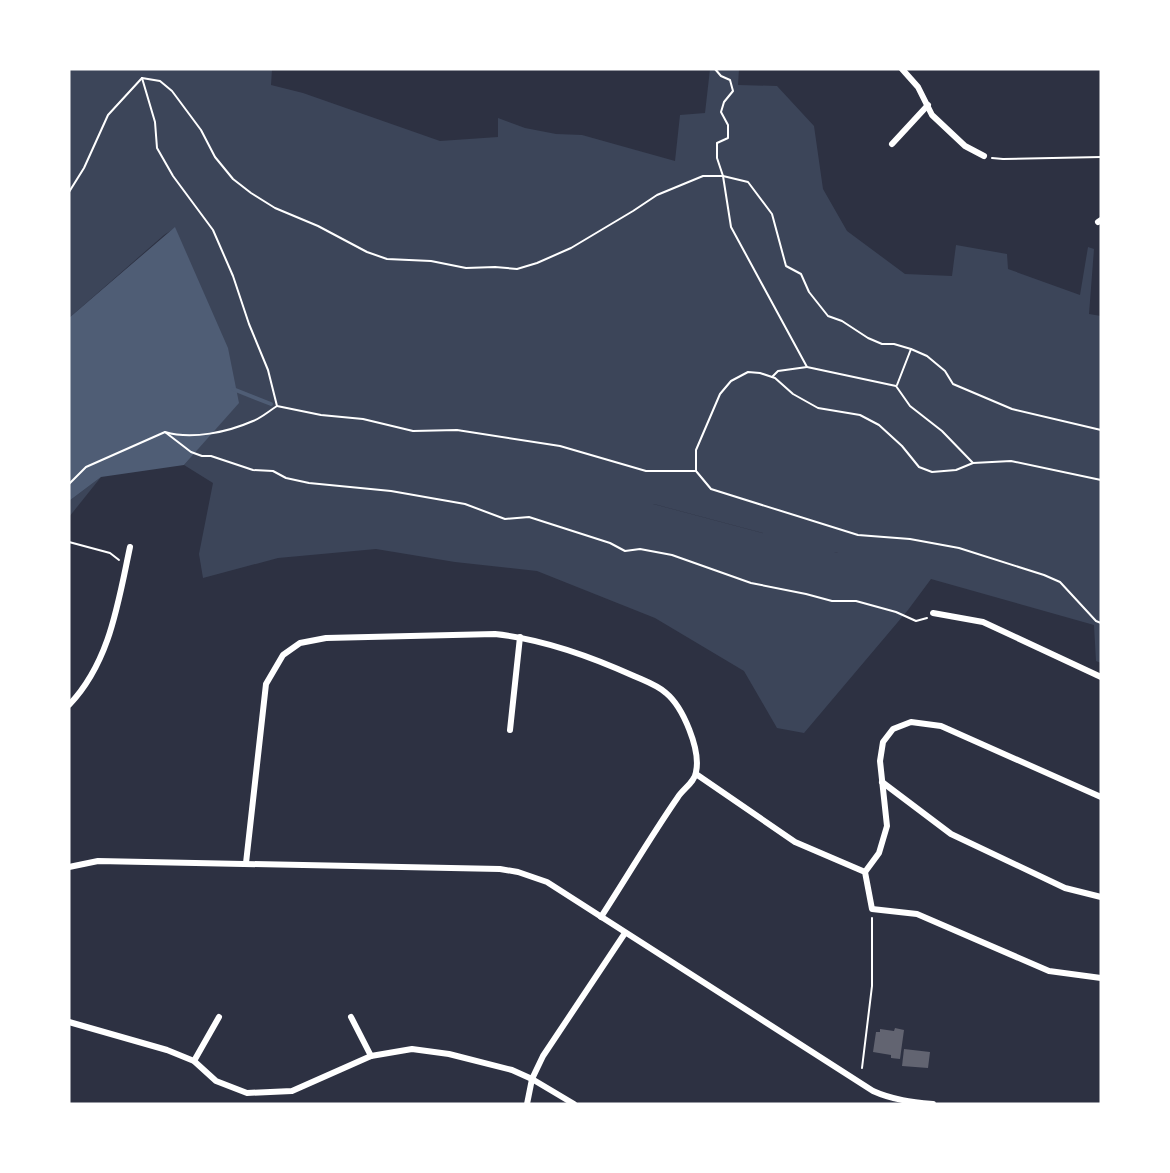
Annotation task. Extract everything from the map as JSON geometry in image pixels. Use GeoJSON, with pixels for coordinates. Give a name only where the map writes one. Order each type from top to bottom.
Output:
{"type":"FeatureCollection","features":[{"type":"Feature","properties":{"kind":"street"},"geometry":{"type":"LineString","coordinates":[[902,69],[918,87],[932,115],[965,146],[984,156]]}},
{"type":"Feature","properties":{"kind":"street"},"geometry":{"type":"LineString","coordinates":[[892,144],[928,105]]}},
{"type":"Feature","properties":{"kind":"street"},"geometry":{"type":"LineString","coordinates":[[69,705],[83,690],[100,659],[114,621],[130,547]]}},
{"type":"Feature","properties":{"kind":"street"},"geometry":{"type":"LineString","coordinates":[[933,614],[983,622],[1101,677]]}},
{"type":"Feature","properties":{"kind":"street"},"geometry":{"type":"LineString","coordinates":[[246,863],[267,684],[283,654],[300,643],[326,638],[495,634],[520,637],[544,642],[624,671],[665,692],[677,705],[690,732],[697,762],[696,774],[679,795],[601,917]]}},
{"type":"Feature","properties":{"kind":"street"},"geometry":{"type":"LineString","coordinates":[[510,730],[520,637]]}},
{"type":"Feature","properties":{"kind":"street"},"geometry":{"type":"LineString","coordinates":[[1101,797],[940,726],[911,722],[893,729],[883,742],[880,761],[887,826],[879,854],[866,872],[872,909],[917,914],[1049,971],[1101,978]]}},
{"type":"Feature","properties":{"kind":"street"},"geometry":{"type":"LineString","coordinates":[[696,774],[795,842],[866,872]]}},
{"type":"Feature","properties":{"kind":"street"},"geometry":{"type":"LineString","coordinates":[[882,782],[951,834],[1065,888],[1101,897]]}},
{"type":"Feature","properties":{"kind":"street"},"geometry":{"type":"LineString","coordinates":[[69,867],[98,861],[500,869],[518,872],[547,882],[873,1091],[907,1103],[933,1104]]}},
{"type":"Feature","properties":{"kind":"street"},"geometry":{"type":"LineString","coordinates":[[527,1104],[532,1079],[549,1047],[625,933]]}},
{"type":"Feature","properties":{"kind":"street"},"geometry":{"type":"LineString","coordinates":[[194,1061],[219,1017]]}},
{"type":"Feature","properties":{"kind":"street"},"geometry":{"type":"LineString","coordinates":[[351,1017],[371,1056]]}},
{"type":"Feature","properties":{"kind":"street"},"geometry":{"type":"LineString","coordinates":[[69,1022],[167,1050],[194,1061],[216,1081],[247,1093],[292,1091],[371,1056],[412,1049],[449,1054],[512,1070],[574,1104]]}},
{"type":"Feature","properties":{"kind":"path"},"geometry":{"type":"LineString","coordinates":[[715,69],[730,80],[733,92],[724,102],[722,112],[728,125],[728,138],[717,143],[717,158],[723,176],[731,227],[807,368]]}},
{"type":"Feature","properties":{"kind":"path"},"geometry":{"type":"LineString","coordinates":[[142,78],[159,81],[172,91],[201,130],[214,157],[233,179],[251,193],[275,208],[318,226],[367,252],[387,259],[430,261],[466,268],[517,269],[571,248],[667,191],[703,176],[723,176],[748,182],[772,214],[786,266],[801,274],[809,292],[828,316],[842,321],[882,344],[894,344],[927,356],[945,371],[954,384],[1012,409],[1101,430]]}},
{"type":"Feature","properties":{"kind":"path"},"geometry":{"type":"LineString","coordinates":[[69,192],[84,168],[108,115],[142,78]]}},
{"type":"Feature","properties":{"kind":"path"},"geometry":{"type":"LineString","coordinates":[[142,78],[155,122],[157,148],[173,176],[213,230],[268,370],[277,406]]}},
{"type":"Feature","properties":{"kind":"path"},"geometry":{"type":"LineString","coordinates":[[984,156],[1003,159],[1101,157]]}},
{"type":"Feature","properties":{"kind":"path"},"geometry":{"type":"LineString","coordinates":[[897,386],[911,349]]}},
{"type":"Feature","properties":{"kind":"path"},"geometry":{"type":"LineString","coordinates":[[772,377],[778,371],[807,368],[897,386],[910,406],[942,431],[973,463]]}},
{"type":"Feature","properties":{"kind":"path"},"geometry":{"type":"LineString","coordinates":[[1101,480],[1011,461],[973,463],[956,470],[932,472],[919,467],[902,446],[879,425],[860,415],[818,408],[793,394],[772,377],[748,372],[730,381],[720,394],[696,450],[696,471],[711,489],[858,535],[910,539],[959,548],[1044,574],[1060,582],[1096,621],[1101,622]]}},
{"type":"Feature","properties":{"kind":"path"},"geometry":{"type":"LineString","coordinates":[[69,484],[86,467],[165,432],[181,436],[217,431],[254,421],[277,406],[321,415],[363,419],[413,431],[457,430],[560,446],[646,471],[696,471]]}},
{"type":"Feature","properties":{"kind":"path"},"geometry":{"type":"LineString","coordinates":[[165,432],[191,452],[211,456],[252,470],[273,471],[286,478],[309,483],[391,491],[465,504],[505,519],[529,517],[625,550],[640,549],[672,555],[751,583],[832,601],[856,600],[896,612],[916,621],[933,614]]}},
{"type":"Feature","properties":{"kind":"path"},"geometry":{"type":"LineString","coordinates":[[69,542],[110,553],[126,566]]}},
{"type":"Feature","properties":{"kind":"path"},"geometry":{"type":"LineString","coordinates":[[862,1068],[872,986],[872,909]]}},
{"type":"Feature","properties":{"kind":"shaded area"},"geometry":{"type":"Polygon","coordinates":[[[69,69],[272,69],[271,85],[303,93],[440,141],[498,137],[498,118],[525,128],[556,134],[582,135],[675,161],[680,115],[705,113],[710,69],[739,69],[738,85],[777,86],[814,126],[823,189],[847,231],[905,274],[952,276],[956,245],[1007,254],[1008,269],[1080,295],[1088,247],[1094,249],[1089,314],[1101,316],[1101,663],[1096,661],[1094,625],[931,579],[908,610],[804,733],[777,728],[744,671],[655,618],[537,571],[455,562],[376,549],[278,558],[203,578],[199,554],[213,483],[184,465],[238,403],[175,228],[69,318],[69,69]],[[653,504],[838,553],[654,504],[653,504]]]}},
{"type":"Feature","properties":{"kind":"shaded area"},"geometry":{"type":"Polygon","coordinates":[[[175,227],[228,348],[239,403],[184,465],[101,477],[69,501],[69,318],[175,227]]]}},
{"type":"Feature","properties":{"kind":"shaded area"},"geometry":{"type":"Polygon","coordinates":[[[101,477],[69,517],[69,501],[101,477]]]}},
{"type":"Feature","properties":{"kind":"building"},"geometry":{"type":"Polygon","coordinates":[[[895,1028],[904,1030],[900,1059],[873,1052],[876,1032],[880,1032],[880,1029],[894,1031],[895,1028]]]}},
{"type":"Feature","properties":{"kind":"building"},"geometry":{"type":"Polygon","coordinates":[[[904,1049],[930,1052],[928,1068],[902,1066],[904,1049]]]}},
{"type":"Feature","properties":{"kind":"waterway"},"geometry":{"type":"LineString","coordinates":[[233,389],[271,404]]}}]}
